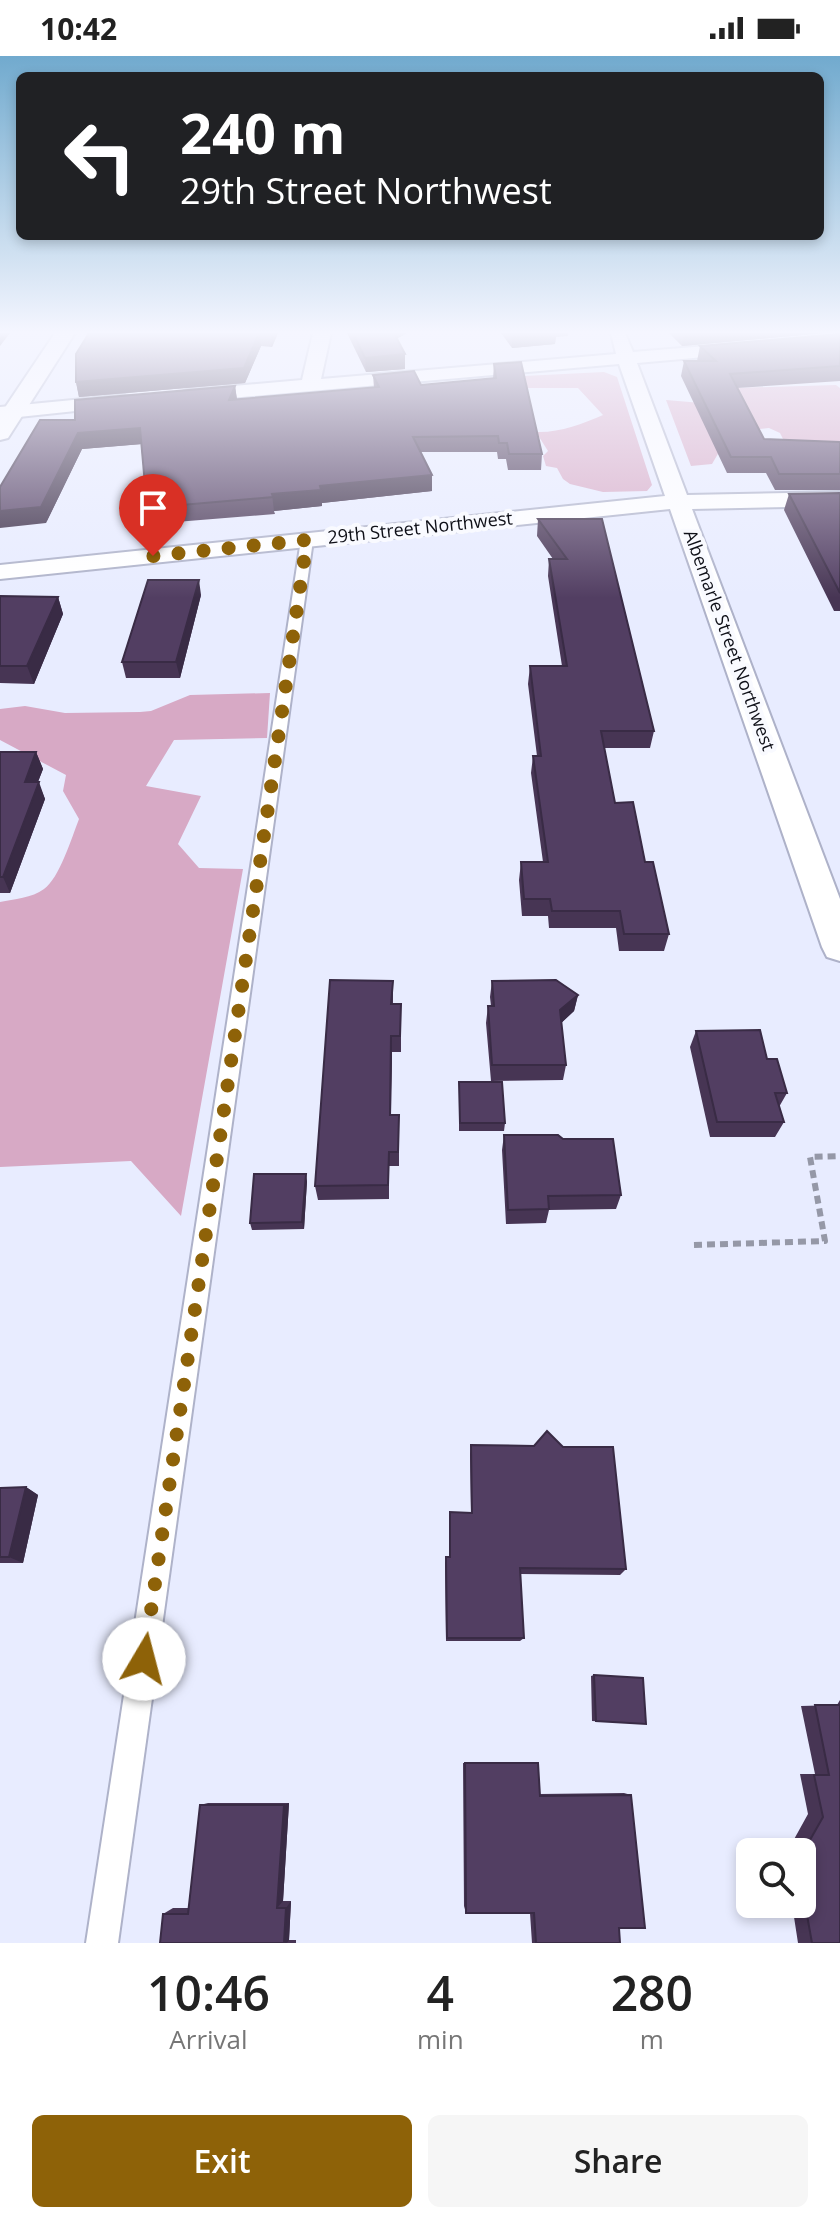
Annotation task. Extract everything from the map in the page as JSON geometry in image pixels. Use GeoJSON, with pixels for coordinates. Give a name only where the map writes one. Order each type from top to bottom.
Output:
{"type":"FeatureCollection","features":[{"type":"Feature","properties":{"kind":"street","name":"Albemarle Street Northwest"},"geometry":{"type":"LineString","coordinates":[[650,421],[840,947]]}},
{"type":"Feature","properties":{"kind":"street","name":"29th Street Northwest"},"geometry":{"type":"LineString","coordinates":[[0,572],[680,501],[840,499]]}},
{"type":"Feature","properties":{"kind":"lane"},"geometry":{"type":"LineString","coordinates":[[102,1943],[307,540]]}},
{"type":"Feature","properties":{"kind":"path"},"geometry":{"type":"LineString","coordinates":[[694,1245],[825,1241],[810,1157],[840,1156]]}},
{"type":"Feature","properties":{"kind":"shaded area"},"geometry":{"type":"Polygon","coordinates":[[[588,421],[631,421],[652,485],[647,491],[603,492],[570,484],[557,468],[546,466],[543,456],[548,451],[536,432],[588,421]]]}},
{"type":"Feature","properties":{"kind":"shaded area"},"geometry":{"type":"Polygon","coordinates":[[[674,421],[840,421],[840,454],[788,449],[780,433],[769,428],[719,434],[719,452],[712,464],[691,466],[674,421]]]}},
{"type":"Feature","properties":{"kind":"shaded area"},"geometry":{"type":"Polygon","coordinates":[[[270,693],[267,738],[174,740],[146,786],[201,796],[178,844],[199,868],[243,869],[181,1216],[131,1161],[0,1167],[0,902],[23,898],[50,884],[79,819],[63,791],[66,775],[0,740],[0,709],[25,706],[65,713],[140,712],[151,711],[190,695],[270,693]]]}},
{"type":"Feature","properties":{"kind":"building"},"geometry":{"type":"Polygon","coordinates":[[[39,421],[534,421],[542,454],[509,454],[507,443],[499,443],[498,436],[413,437],[432,475],[320,486],[321,490],[272,494],[273,497],[147,508],[140,428],[78,433],[41,507],[0,511],[0,487],[39,421]]]}},
{"type":"Feature","properties":{"kind":"building"},"geometry":{"type":"Polygon","coordinates":[[[713,421],[755,421],[764,439],[840,442],[840,474],[779,474],[771,457],[731,457],[713,421]]]}},
{"type":"Feature","properties":{"kind":"building"},"geometry":{"type":"Polygon","coordinates":[[[840,493],[840,593],[789,494],[840,493]]]}},
{"type":"Feature","properties":{"kind":"building"},"geometry":{"type":"Polygon","coordinates":[[[538,519],[602,519],[654,731],[601,731],[615,803],[633,802],[645,862],[653,862],[669,934],[624,934],[620,911],[552,911],[550,899],[524,899],[521,862],[548,862],[533,756],[541,756],[530,666],[567,666],[549,559],[567,559],[538,519]]]}},
{"type":"Feature","properties":{"kind":"building"},"geometry":{"type":"Polygon","coordinates":[[[148,580],[199,580],[176,662],[122,662],[148,580]]]}},
{"type":"Feature","properties":{"kind":"building"},"geometry":{"type":"Polygon","coordinates":[[[0,596],[58,597],[27,666],[0,666],[0,596]]]}},
{"type":"Feature","properties":{"kind":"building"},"geometry":{"type":"Polygon","coordinates":[[[0,752],[36,752],[25,782],[39,782],[3,877],[0,877],[0,752]]]}},
{"type":"Feature","properties":{"kind":"building"},"geometry":{"type":"Polygon","coordinates":[[[330,980],[393,981],[391,1004],[401,1004],[400,1036],[391,1036],[390,1115],[399,1115],[398,1152],[389,1152],[388,1185],[315,1186],[330,980]]]}},
{"type":"Feature","properties":{"kind":"building"},"geometry":{"type":"Polygon","coordinates":[[[556,980],[578,995],[560,1010],[566,1065],[492,1065],[488,1006],[494,1006],[492,981],[556,980]]]}},
{"type":"Feature","properties":{"kind":"building"},"geometry":{"type":"Polygon","coordinates":[[[760,1030],[767,1059],[777,1059],[787,1093],[775,1093],[784,1122],[717,1122],[696,1031],[760,1030]]]}},
{"type":"Feature","properties":{"kind":"building"},"geometry":{"type":"Polygon","coordinates":[[[459,1082],[502,1082],[505,1123],[460,1123],[459,1082]]]}},
{"type":"Feature","properties":{"kind":"building"},"geometry":{"type":"Polygon","coordinates":[[[504,1135],[613,1139],[621,1195],[548,1196],[549,1209],[508,1210],[504,1135]]]}},
{"type":"Feature","properties":{"kind":"building"},"geometry":{"type":"Polygon","coordinates":[[[254,1174],[306,1174],[302,1222],[250,1223],[254,1174]]]}},
{"type":"Feature","properties":{"kind":"building"},"geometry":{"type":"Polygon","coordinates":[[[547,1431],[563,1447],[613,1447],[626,1569],[520,1568],[524,1638],[447,1638],[446,1557],[450,1557],[450,1512],[472,1513],[471,1445],[534,1446],[547,1431]]]}},
{"type":"Feature","properties":{"kind":"building"},"geometry":{"type":"Polygon","coordinates":[[[26,1487],[9,1557],[0,1557],[0,1488],[26,1487]]]}},
{"type":"Feature","properties":{"kind":"building"},"geometry":{"type":"Polygon","coordinates":[[[594,1675],[643,1678],[646,1724],[596,1721],[594,1675]]]}},
{"type":"Feature","properties":{"kind":"building"},"geometry":{"type":"Polygon","coordinates":[[[815,1705],[840,1705],[840,1943],[812,1943],[808,1918],[816,1918],[816,1838],[811,1838],[823,1817],[814,1775],[829,1775],[815,1705]]]}},
{"type":"Feature","properties":{"kind":"building"},"geometry":{"type":"Polygon","coordinates":[[[465,1763],[538,1763],[540,1796],[631,1795],[645,1928],[619,1928],[620,1943],[536,1943],[534,1913],[466,1913],[465,1763]]]}},
{"type":"Feature","properties":{"kind":"building"},"geometry":{"type":"Polygon","coordinates":[[[200,1805],[284,1805],[277,1908],[286,1908],[284,1943],[160,1943],[163,1914],[188,1914],[200,1805]]]}},
{"type":"Feature","properties":{"kind":"route"},"geometry":{"type":"LineString","coordinates":[[144,1659],[307,540],[153,556]]}}]}
